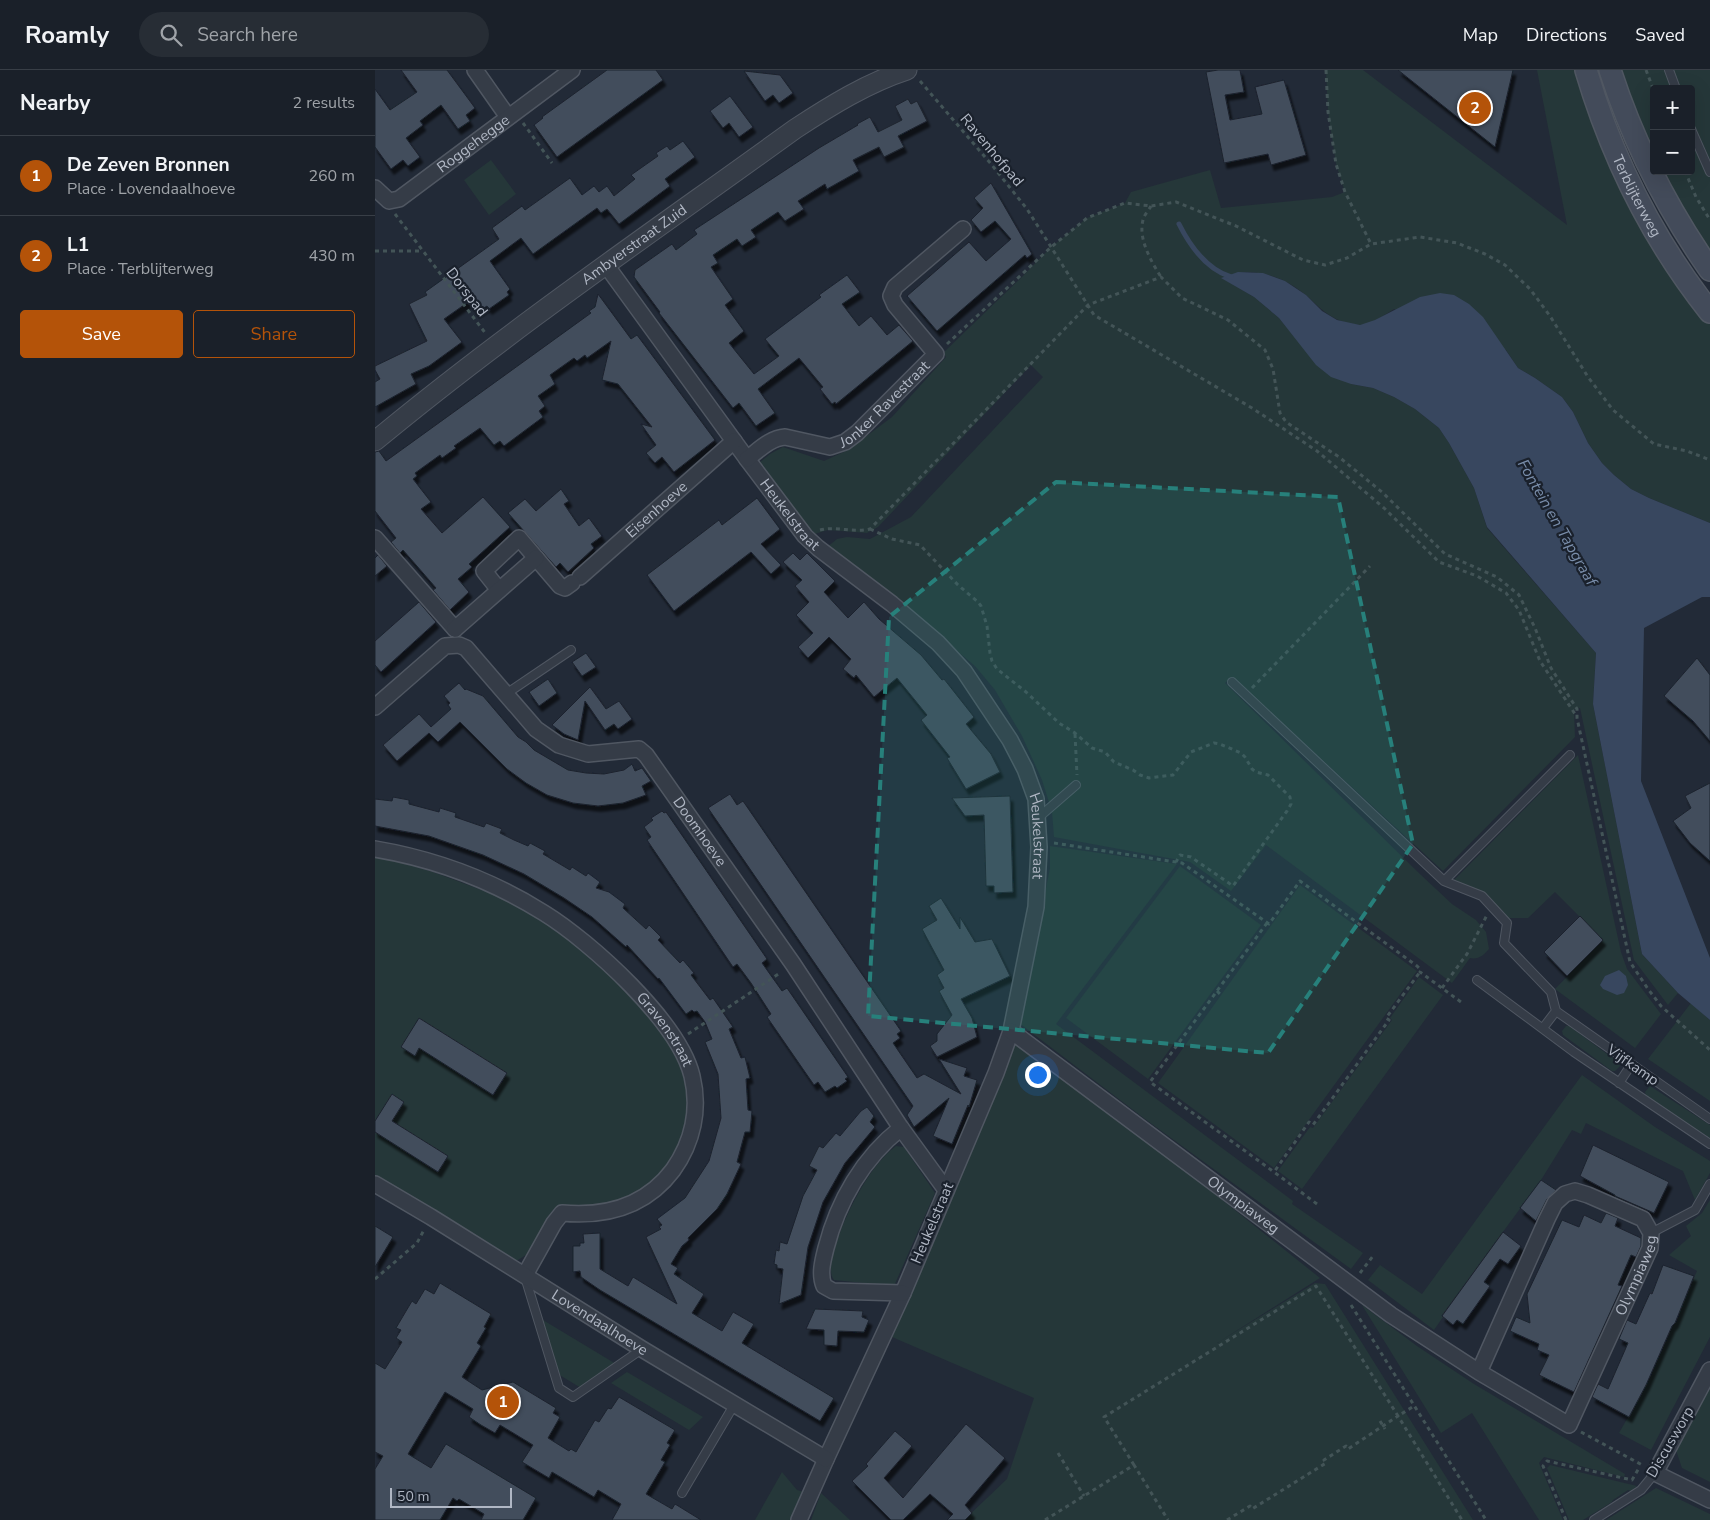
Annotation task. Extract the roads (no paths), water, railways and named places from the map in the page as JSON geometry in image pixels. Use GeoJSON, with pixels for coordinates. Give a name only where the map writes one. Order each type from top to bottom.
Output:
{"type":"FeatureCollection","features":[{"type":"Feature","properties":{"kind":"main road","name":"Terblijterweg"},"geometry":{"type":"LineString","coordinates":[[1585,70],[1611,144],[1642,209],[1684,278],[1710,312]]}},
{"type":"Feature","properties":{"kind":"main road","name":"Terblijterweg"},"geometry":{"type":"LineString","coordinates":[[1610,70],[1625,113],[1661,193],[1710,270]]}},
{"type":"Feature","properties":{"kind":"street"},"geometry":{"type":"LineString","coordinates":[[475,70],[512,115]]}},
{"type":"Feature","properties":{"kind":"street","name":"Roggehegge"},"geometry":{"type":"LineString","coordinates":[[375,188],[389,201],[399,199],[572,70]]}},
{"type":"Feature","properties":{"kind":"street","name":"Ambyerstraat Zuid"},"geometry":{"type":"LineString","coordinates":[[375,441],[429,396],[606,265],[795,129],[878,75],[912,73]]}},
{"type":"Feature","properties":{"kind":"street","name":"Jonker Ravestraat"},"geometry":{"type":"LineString","coordinates":[[747,459],[773,439],[779,437],[830,447],[845,442],[857,433],[936,354],[895,305],[891,296],[895,286],[963,229]]}},
{"type":"Feature","properties":{"kind":"street","name":"Heukelstraat"},"geometry":{"type":"LineString","coordinates":[[606,265],[805,536],[817,548],[892,604],[932,637],[964,671],[1010,740],[1025,769],[1033,791],[1038,818],[1036,907],[1011,1032],[996,1073],[903,1293],[799,1520]]}},
{"type":"Feature","properties":{"kind":"street","name":"Eisenhoeve"},"geometry":{"type":"LineString","coordinates":[[499,590],[484,571],[519,538],[562,588],[565,588],[734,441]]}},
{"type":"Feature","properties":{"kind":"street"},"geometry":{"type":"LineString","coordinates":[[375,538],[455,629]]}},
{"type":"Feature","properties":{"kind":"street"},"geometry":{"type":"LineString","coordinates":[[375,707],[439,650],[451,645],[455,629],[536,558]]}},
{"type":"Feature","properties":{"kind":"street","name":"Doomhoeve"},"geometry":{"type":"LineString","coordinates":[[451,645],[459,645],[466,648],[537,729],[559,745],[588,754],[639,749],[646,755],[793,964],[901,1128],[946,1190]]}},
{"type":"Feature","properties":{"kind":"street","name":"Gravenstraat"},"geometry":{"type":"LineString","coordinates":[[375,849],[405,854],[475,878],[545,913],[611,965],[649,1005],[677,1042],[692,1076],[696,1106],[689,1143],[665,1180],[650,1194],[635,1203],[599,1213],[562,1213],[554,1223],[525,1275]]}},
{"type":"Feature","properties":{"kind":"street","name":"Olympiaweg"},"geometry":{"type":"LineString","coordinates":[[1011,1032],[1391,1315],[1479,1372],[1569,1425],[1650,1248],[1651,1233],[1643,1219],[1575,1191],[1565,1194],[1555,1203],[1479,1372]]}},
{"type":"Feature","properties":{"kind":"street"},"geometry":{"type":"LineString","coordinates":[[901,1128],[880,1146],[847,1192],[830,1232],[822,1275],[824,1286],[833,1291],[903,1293]]}},
{"type":"Feature","properties":{"kind":"street","name":"Lovendaalhoeve"},"geometry":{"type":"LineString","coordinates":[[375,1184],[525,1275],[641,1349],[826,1459]]}},
{"type":"Feature","properties":{"kind":"street","name":"Discusworp"},"geometry":{"type":"LineString","coordinates":[[1655,1473],[1710,1370]]}},
{"type":"Feature","properties":{"kind":"street"},"geometry":{"type":"LineString","coordinates":[[1655,1473],[1710,1500]]}},
{"type":"Feature","properties":{"kind":"lane"},"geometry":{"type":"LineString","coordinates":[[1669,70],[1675,85]]}},
{"type":"Feature","properties":{"kind":"lane"},"geometry":{"type":"LineString","coordinates":[[1691,130],[1710,172]]}},
{"type":"Feature","properties":{"kind":"lane"},"geometry":{"type":"LineString","coordinates":[[506,694],[571,650]]}},
{"type":"Feature","properties":{"kind":"lane"},"geometry":{"type":"LineString","coordinates":[[1232,682],[1444,881],[1482,896],[1507,923],[1504,943],[1551,992],[1556,1011],[1543,1028]]}},
{"type":"Feature","properties":{"kind":"lane"},"geometry":{"type":"LineString","coordinates":[[1444,881],[1570,755]]}},
{"type":"Feature","properties":{"kind":"lane"},"geometry":{"type":"LineString","coordinates":[[1038,818],[1076,785]]}},
{"type":"Feature","properties":{"kind":"lane","name":"Vijfkamp"},"geometry":{"type":"LineString","coordinates":[[1477,980],[1574,1052],[1710,1144]]}},
{"type":"Feature","properties":{"kind":"lane","name":"Vijfkamp"},"geometry":{"type":"LineString","coordinates":[[1556,1011],[1710,1119]]}},
{"type":"Feature","properties":{"kind":"lane"},"geometry":{"type":"LineString","coordinates":[[1619,1083],[1631,1065]]}},
{"type":"Feature","properties":{"kind":"lane"},"geometry":{"type":"LineString","coordinates":[[1651,1233],[1695,1210],[1710,1184]]}},
{"type":"Feature","properties":{"kind":"lane"},"geometry":{"type":"LineString","coordinates":[[525,1275],[559,1388],[573,1396],[641,1349]]}},
{"type":"Feature","properties":{"kind":"lane"},"geometry":{"type":"LineString","coordinates":[[681,1493],[734,1404]]}},
{"type":"Feature","properties":{"kind":"lane","name":"Discusworp"},"geometry":{"type":"LineString","coordinates":[[1594,1520],[1641,1490],[1655,1473]]}},
{"type":"Feature","properties":{"kind":"water"},"geometry":{"type":"Polygon","coordinates":[[[1238,272],[1263,273],[1285,281],[1306,295],[1322,311],[1337,320],[1360,325],[1375,320],[1420,297],[1440,293],[1454,295],[1469,304],[1483,317],[1518,368],[1562,397],[1573,412],[1588,443],[1602,463],[1614,475],[1631,489],[1649,498],[1710,523],[1710,597],[1702,597],[1644,628],[1641,781],[1710,958],[1710,1020],[1678,993],[1642,954],[1593,704],[1596,653],[1487,527],[1474,488],[1439,428],[1415,409],[1394,397],[1373,388],[1351,384],[1331,377],[1316,365],[1279,318],[1254,297],[1221,278],[1238,272]]]}},
{"type":"Feature","properties":{"kind":"water"},"geometry":{"type":"Polygon","coordinates":[[[1619,970],[1626,976],[1628,985],[1624,993],[1617,995],[1603,989],[1600,985],[1605,976],[1619,970]]]}},
{"type":"Feature","properties":{"kind":"waterway","name":"Fontein en Tapgraaf"},"geometry":{"type":"LineString","coordinates":[[1179,224],[1188,240],[1206,263],[1231,277]]}},
{"type":"Feature","properties":{"kind":"place","name":"L1"},"geometry":{"type":"Point","coordinates":[1475,108]}},
{"type":"Feature","properties":{"kind":"place","name":"De Zeven Bronnen"},"geometry":{"type":"Point","coordinates":[503,1402]}}]}
